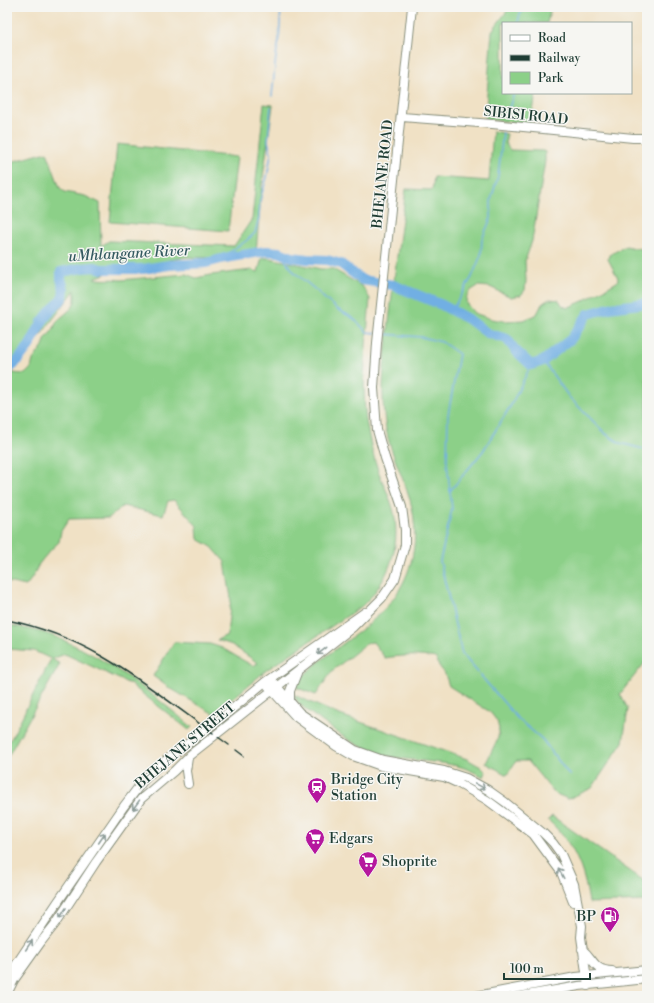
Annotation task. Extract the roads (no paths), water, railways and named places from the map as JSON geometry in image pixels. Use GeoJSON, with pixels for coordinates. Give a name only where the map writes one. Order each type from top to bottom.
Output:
{"type":"FeatureCollection","features":[{"type":"Feature","properties":{"kind":"street","name":"BHEJANE ROAD"},"geometry":{"type":"LineString","coordinates":[[377,343],[402,117],[412,7]]}},
{"type":"Feature","properties":{"kind":"street","name":"SIBISI ROAD"},"geometry":{"type":"LineString","coordinates":[[402,117],[647,138]]}},
{"type":"Feature","properties":{"kind":"street","name":"BHEJANE STREET"},"geometry":{"type":"LineString","coordinates":[[7,994],[14,980],[56,923],[96,862],[141,799],[188,757],[353,627],[386,593],[395,579],[405,545],[405,530],[402,507],[377,430],[374,388],[377,343]]}},
{"type":"Feature","properties":{"kind":"street","name":"BHEJANE STREET"},"geometry":{"type":"LineString","coordinates":[[7,978],[57,903],[144,781],[164,760],[220,719],[268,680],[372,607]]}},
{"type":"Feature","properties":{"kind":"street"},"geometry":{"type":"LineString","coordinates":[[290,702],[290,691],[298,670]]}},
{"type":"Feature","properties":{"kind":"street"},"geometry":{"type":"LineString","coordinates":[[268,680],[296,717],[336,746],[353,756],[381,766],[438,775],[451,780],[486,800],[533,834],[553,859],[564,878],[571,896],[576,923],[581,937]]}},
{"type":"Feature","properties":{"kind":"street"},"geometry":{"type":"LineString","coordinates":[[274,688],[300,713],[355,750],[383,760],[454,774],[488,790],[523,816],[553,843],[561,854],[574,884],[582,926],[582,950],[588,986]]}},
{"type":"Feature","properties":{"kind":"street"},"geometry":{"type":"LineString","coordinates":[[188,757],[186,770],[188,784]]}},
{"type":"Feature","properties":{"kind":"street"},"geometry":{"type":"LineString","coordinates":[[582,950],[590,955],[595,965],[601,970],[635,971]]}},
{"type":"Feature","properties":{"kind":"street"},"geometry":{"type":"LineString","coordinates":[[476,996],[576,977],[647,970]]}},
{"type":"Feature","properties":{"kind":"street"},"geometry":{"type":"LineString","coordinates":[[521,996],[579,986],[647,979]]}},
{"type":"Feature","properties":{"kind":"waterway"},"geometry":{"type":"LineString","coordinates":[[272,96],[279,41],[281,7]]}},
{"type":"Feature","properties":{"kind":"waterway"},"geometry":{"type":"LineString","coordinates":[[518,22],[520,14],[525,7]]}},
{"type":"Feature","properties":{"kind":"waterway"},"geometry":{"type":"LineString","coordinates":[[506,117],[514,94]]}},
{"type":"Feature","properties":{"kind":"waterway"},"geometry":{"type":"LineString","coordinates":[[216,261],[246,241],[255,233],[259,218],[260,200],[267,177],[271,154],[268,141],[271,107]]}},
{"type":"Feature","properties":{"kind":"waterway"},"geometry":{"type":"LineString","coordinates":[[452,310],[472,277],[481,255],[482,239],[491,218],[491,200],[498,176],[503,132]]}},
{"type":"Feature","properties":{"kind":"waterway","name":"uMhlangane River"},"geometry":{"type":"LineString","coordinates":[[7,370],[14,365],[30,345],[42,322],[63,297],[64,289],[61,279],[61,272],[82,268],[95,267],[102,269],[143,269],[169,265],[206,263],[266,251],[279,252],[292,257],[327,260],[341,264],[362,280],[393,285],[442,305],[471,321],[487,333],[507,339],[515,350],[531,365],[543,361],[571,339],[588,314],[609,308],[647,303]]}},
{"type":"Feature","properties":{"kind":"waterway"},"geometry":{"type":"LineString","coordinates":[[279,252],[295,273],[325,299],[337,309],[353,318],[367,332],[376,333]]}},
{"type":"Feature","properties":{"kind":"waterway"},"geometry":{"type":"LineString","coordinates":[[382,334],[421,337],[442,342],[459,354],[448,415],[447,463],[450,491]]}},
{"type":"Feature","properties":{"kind":"waterway"},"geometry":{"type":"LineString","coordinates":[[543,361],[569,397],[606,434],[620,443],[647,450]]}},
{"type":"Feature","properties":{"kind":"waterway"},"geometry":{"type":"LineString","coordinates":[[531,365],[511,405],[483,451],[450,491],[452,509],[440,561],[462,654],[518,719],[542,739],[570,776]]}},
{"type":"Feature","properties":{"kind":"railway"},"geometry":{"type":"LineString","coordinates":[[7,620],[36,627],[88,648],[135,677],[204,727]]}},
{"type":"Feature","properties":{"kind":"railway"},"geometry":{"type":"LineString","coordinates":[[218,737],[229,745]]}},
{"type":"Feature","properties":{"kind":"railway"},"geometry":{"type":"LineString","coordinates":[[236,750],[244,756]]}},
{"type":"Feature","properties":{"kind":"place","name":"Bridge City Station"},"geometry":{"type":"Point","coordinates":[317,804]}},
{"type":"Feature","properties":{"kind":"place","name":"Edgars"},"geometry":{"type":"Point","coordinates":[315,855]}},
{"type":"Feature","properties":{"kind":"place","name":"Shoprite"},"geometry":{"type":"Point","coordinates":[368,878]}},
{"type":"Feature","properties":{"kind":"place","name":"BP"},"geometry":{"type":"Point","coordinates":[610,933]}}]}
